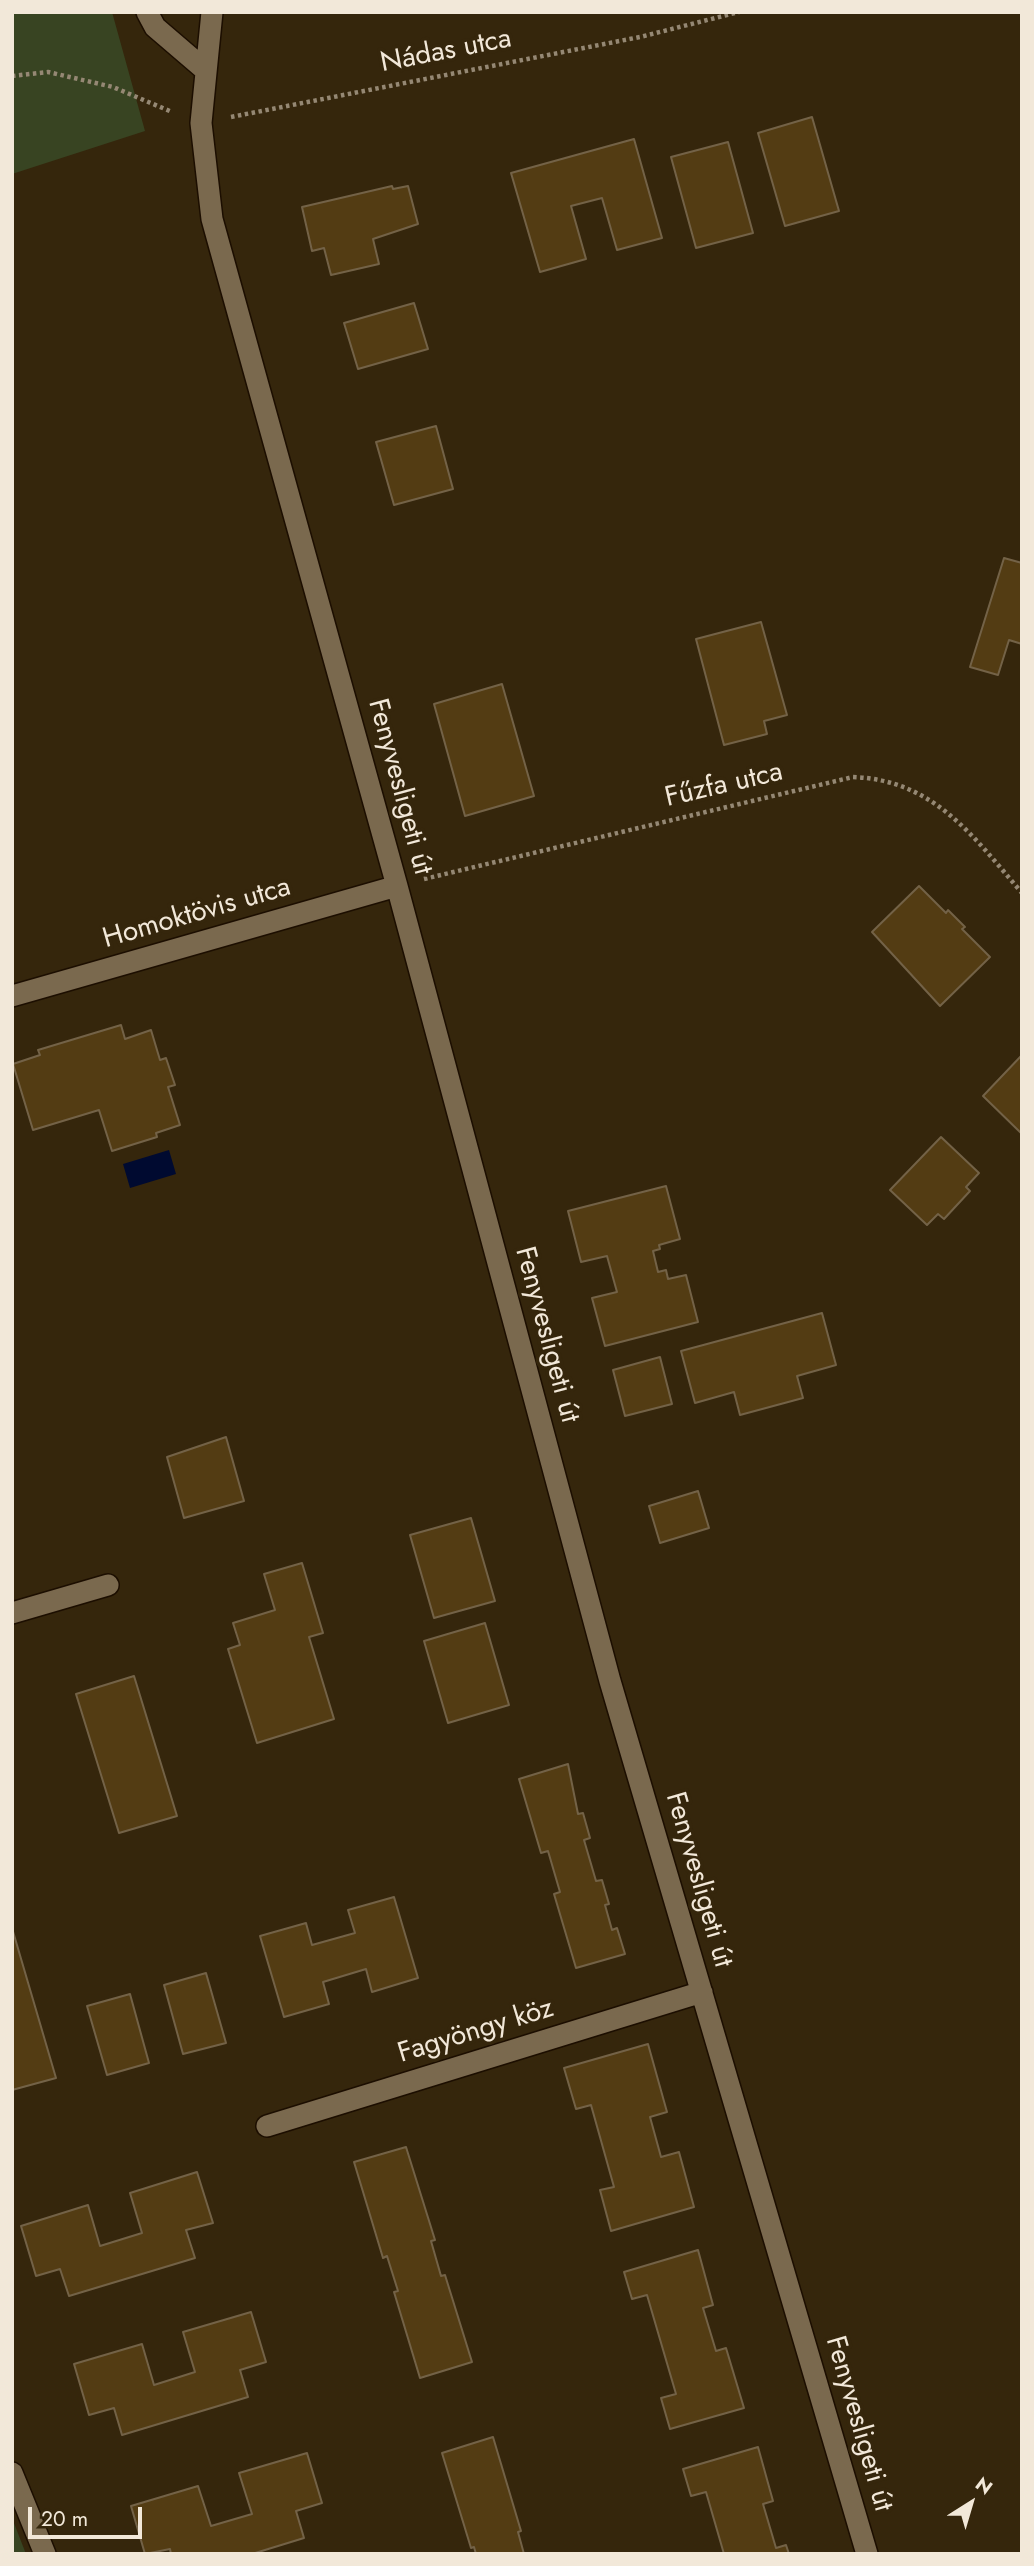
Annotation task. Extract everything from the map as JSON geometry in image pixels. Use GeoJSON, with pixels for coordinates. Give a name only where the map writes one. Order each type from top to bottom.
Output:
{"type":"FeatureCollection","features":[{"type":"Feature","properties":{"kind":"street"},"geometry":{"type":"LineString","coordinates":[[147,12],[155,27],[204,69]]}},
{"type":"Feature","properties":{"kind":"street","name":"Fenyvesligeti út"},"geometry":{"type":"LineString","coordinates":[[212,12],[204,69],[201,123],[212,219],[397,886],[610,1681],[867,2554]]}},
{"type":"Feature","properties":{"kind":"street","name":"Homoktövis utca"},"geometry":{"type":"LineString","coordinates":[[12,996],[397,886]]}},
{"type":"Feature","properties":{"kind":"street"},"geometry":{"type":"LineString","coordinates":[[12,1613],[108,1585]]}},
{"type":"Feature","properties":{"kind":"street","name":"Fagyöngy köz"},"geometry":{"type":"LineString","coordinates":[[267,2126],[702,1992]]}},
{"type":"Feature","properties":{"kind":"street"},"geometry":{"type":"LineString","coordinates":[[12,2473],[45,2554]]}},
{"type":"Feature","properties":{"kind":"path","name":"Nádas utca"},"geometry":{"type":"LineString","coordinates":[[201,123],[291,103],[640,37],[739,12]]}},
{"type":"Feature","properties":{"kind":"path"},"geometry":{"type":"LineString","coordinates":[[12,76],[48,72],[113,87],[201,123]]}},
{"type":"Feature","properties":{"kind":"path","name":"Fűzfa utca"},"geometry":{"type":"LineString","coordinates":[[397,886],[853,777],[877,778],[902,784],[924,795],[970,833],[1022,892]]}},
{"type":"Feature","properties":{"kind":"green space"},"geometry":{"type":"Polygon","coordinates":[[[12,12],[112,12],[145,131],[12,174],[12,12]]]}},
{"type":"Feature","properties":{"kind":"green space"},"geometry":{"type":"Polygon","coordinates":[[[12,2518],[26,2554],[12,2554],[12,2518]]]}},
{"type":"Feature","properties":{"kind":"water"},"geometry":{"type":"Polygon","coordinates":[[[169,1150],[176,1174],[130,1188],[123,1164],[169,1150]]]}},
{"type":"Feature","properties":{"kind":"building"},"geometry":{"type":"Polygon","coordinates":[[[812,117],[839,211],[785,226],[758,133],[812,117]]]}},
{"type":"Feature","properties":{"kind":"building"},"geometry":{"type":"Polygon","coordinates":[[[634,139],[662,238],[617,250],[602,198],[571,206],[586,259],[540,272],[511,173],[634,139]]]}},
{"type":"Feature","properties":{"kind":"building"},"geometry":{"type":"Polygon","coordinates":[[[728,142],[753,233],[696,248],[671,157],[728,142]]]}},
{"type":"Feature","properties":{"kind":"building"},"geometry":{"type":"Polygon","coordinates":[[[392,186],[393,189],[408,186],[418,224],[373,239],[379,264],[331,275],[324,248],[312,251],[302,207],[392,186]]]}},
{"type":"Feature","properties":{"kind":"building"},"geometry":{"type":"Polygon","coordinates":[[[414,303],[428,349],[358,369],[344,323],[414,303]]]}},
{"type":"Feature","properties":{"kind":"building"},"geometry":{"type":"Polygon","coordinates":[[[436,426],[453,489],[394,505],[376,442],[436,426]]]}},
{"type":"Feature","properties":{"kind":"building"},"geometry":{"type":"Polygon","coordinates":[[[1004,558],[1022,563],[1022,644],[1009,640],[998,675],[970,667],[1004,558]]]}},
{"type":"Feature","properties":{"kind":"building"},"geometry":{"type":"Polygon","coordinates":[[[761,622],[787,715],[764,721],[767,734],[724,745],[696,639],[761,622]]]}},
{"type":"Feature","properties":{"kind":"building"},"geometry":{"type":"Polygon","coordinates":[[[502,684],[534,796],[465,816],[434,704],[502,684]]]}},
{"type":"Feature","properties":{"kind":"building"},"geometry":{"type":"Polygon","coordinates":[[[919,886],[946,913],[948,910],[965,927],[962,929],[990,957],[940,1006],[872,932],[919,886]]]}},
{"type":"Feature","properties":{"kind":"building"},"geometry":{"type":"Polygon","coordinates":[[[121,1025],[125,1039],[151,1030],[160,1060],[166,1058],[175,1085],[168,1087],[180,1125],[156,1133],[157,1137],[112,1151],[99,1110],[33,1130],[13,1064],[40,1055],[38,1050],[121,1025]]]}},
{"type":"Feature","properties":{"kind":"building"},"geometry":{"type":"Polygon","coordinates":[[[1022,1055],[1022,1134],[983,1096],[1022,1055]]]}},
{"type":"Feature","properties":{"kind":"building"},"geometry":{"type":"Polygon","coordinates":[[[941,1137],[979,1173],[966,1187],[970,1191],[944,1219],[938,1214],[927,1225],[890,1190],[941,1137]]]}},
{"type":"Feature","properties":{"kind":"building"},"geometry":{"type":"Polygon","coordinates":[[[666,1186],[680,1239],[659,1245],[660,1249],[653,1251],[658,1272],[666,1270],[668,1279],[686,1275],[698,1322],[605,1346],[592,1298],[617,1292],[607,1256],[581,1262],[568,1211],[666,1186]]]}},
{"type":"Feature","properties":{"kind":"building"},"geometry":{"type":"Polygon","coordinates":[[[822,1313],[836,1365],[797,1376],[803,1398],[740,1415],[734,1392],[695,1403],[681,1351],[822,1313]]]}},
{"type":"Feature","properties":{"kind":"building"},"geometry":{"type":"Polygon","coordinates":[[[660,1357],[672,1404],[625,1416],[613,1370],[660,1357]]]}},
{"type":"Feature","properties":{"kind":"building"},"geometry":{"type":"Polygon","coordinates":[[[226,1437],[244,1501],[184,1518],[167,1457],[226,1437]]]}},
{"type":"Feature","properties":{"kind":"building"},"geometry":{"type":"Polygon","coordinates":[[[698,1491],[709,1528],[660,1543],[649,1506],[698,1491]]]}},
{"type":"Feature","properties":{"kind":"building"},"geometry":{"type":"Polygon","coordinates":[[[471,1518],[495,1601],[434,1618],[410,1535],[471,1518]]]}},
{"type":"Feature","properties":{"kind":"building"},"geometry":{"type":"Polygon","coordinates":[[[302,1563],[323,1633],[309,1637],[334,1719],[257,1743],[228,1649],[240,1645],[233,1623],[275,1610],[264,1574],[302,1563]]]}},
{"type":"Feature","properties":{"kind":"building"},"geometry":{"type":"Polygon","coordinates":[[[485,1623],[509,1705],[448,1723],[424,1641],[485,1623]]]}},
{"type":"Feature","properties":{"kind":"building"},"geometry":{"type":"Polygon","coordinates":[[[134,1676],[177,1816],[119,1833],[76,1694],[134,1676]]]}},
{"type":"Feature","properties":{"kind":"building"},"geometry":{"type":"Polygon","coordinates":[[[568,1764],[578,1814],[583,1813],[590,1838],[584,1840],[596,1881],[602,1880],[609,1904],[605,1905],[612,1930],[617,1928],[625,1954],[576,1968],[554,1894],[560,1892],[548,1851],[541,1853],[519,1779],[568,1764]]]}},
{"type":"Feature","properties":{"kind":"building"},"geometry":{"type":"Polygon","coordinates":[[[394,1897],[418,1978],[372,1992],[366,1969],[323,1982],[329,2004],[284,2017],[260,1936],[306,1923],[312,1945],[355,1933],[348,1910],[394,1897]]]}},
{"type":"Feature","properties":{"kind":"building"},"geometry":{"type":"Polygon","coordinates":[[[12,1928],[56,2078],[12,2090],[12,1928]]]}},
{"type":"Feature","properties":{"kind":"building"},"geometry":{"type":"Polygon","coordinates":[[[206,1973],[226,2043],[183,2054],[164,1985],[206,1973]]]}},
{"type":"Feature","properties":{"kind":"building"},"geometry":{"type":"Polygon","coordinates":[[[130,1994],[149,2063],[107,2075],[87,2006],[130,1994]]]}},
{"type":"Feature","properties":{"kind":"building"},"geometry":{"type":"Polygon","coordinates":[[[648,2044],[667,2112],[650,2117],[661,2157],[679,2152],[694,2207],[611,2231],[600,2190],[614,2187],[591,2105],[576,2109],[564,2068],[648,2044]]]}},
{"type":"Feature","properties":{"kind":"building"},"geometry":{"type":"Polygon","coordinates":[[[406,2147],[435,2240],[431,2241],[441,2276],[445,2275],[472,2362],[420,2378],[394,2292],[398,2291],[387,2256],[383,2258],[354,2162],[406,2147]]]}},
{"type":"Feature","properties":{"kind":"building"},"geometry":{"type":"Polygon","coordinates":[[[197,2172],[213,2223],[186,2230],[195,2258],[69,2296],[60,2269],[36,2276],[21,2226],[88,2205],[100,2246],[142,2233],[130,2193],[197,2172]]]}},
{"type":"Feature","properties":{"kind":"building"},"geometry":{"type":"Polygon","coordinates":[[[698,2250],[713,2305],[703,2308],[716,2351],[726,2348],[744,2408],[670,2429],[661,2398],[676,2394],[647,2295],[632,2299],[624,2272],[698,2250]]]}},
{"type":"Feature","properties":{"kind":"building"},"geometry":{"type":"Polygon","coordinates":[[[251,2312],[266,2362],[240,2370],[248,2397],[122,2435],[114,2408],[89,2415],[74,2364],[142,2344],[154,2385],[195,2372],[183,2332],[251,2312]]]}},
{"type":"Feature","properties":{"kind":"building"},"geometry":{"type":"Polygon","coordinates":[[[493,2437],[521,2531],[518,2532],[524,2554],[476,2554],[474,2547],[471,2548],[442,2453],[493,2437]]]}},
{"type":"Feature","properties":{"kind":"building"},"geometry":{"type":"Polygon","coordinates":[[[758,2447],[773,2501],[763,2504],[776,2548],[786,2545],[789,2554],[724,2554],[706,2492],[691,2496],[683,2469],[758,2447]]]}},
{"type":"Feature","properties":{"kind":"building"},"geometry":{"type":"Polygon","coordinates":[[[307,2453],[322,2503],[296,2511],[304,2538],[252,2554],[171,2554],[170,2549],[145,2554],[131,2506],[198,2486],[211,2526],[252,2514],[239,2473],[307,2453]]]}}]}
